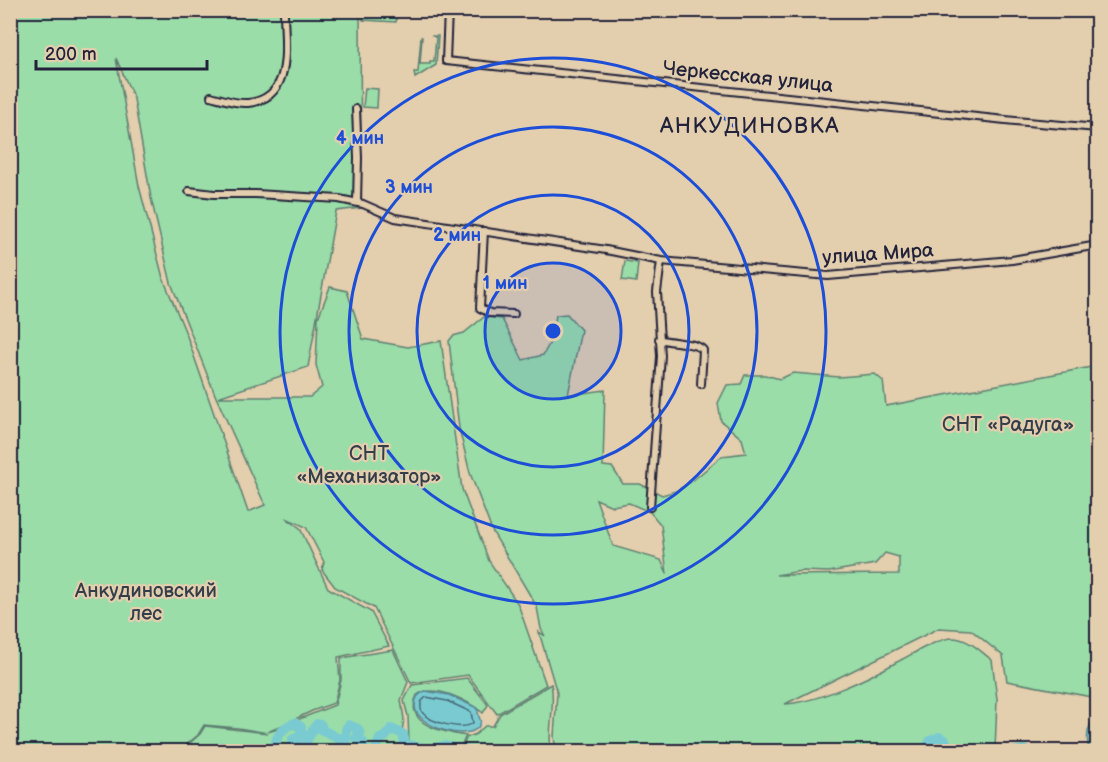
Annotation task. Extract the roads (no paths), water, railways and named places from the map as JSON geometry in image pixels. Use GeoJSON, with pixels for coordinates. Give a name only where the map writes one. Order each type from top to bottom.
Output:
{"type":"FeatureCollection","features":[{"type":"Feature","properties":{"kind":"street"},"geometry":{"type":"LineString","coordinates":[[211,96],[246,103],[264,99],[273,92],[280,83],[284,71],[284,10]]}},
{"type":"Feature","properties":{"kind":"street","name":"Черкесская улица"},"geometry":{"type":"LineString","coordinates":[[448,10],[446,61],[980,118],[1098,128]]}},
{"type":"Feature","properties":{"kind":"street"},"geometry":{"type":"LineString","coordinates":[[357,109],[357,202]]}},
{"type":"Feature","properties":{"kind":"street","name":"улица Мира"},"geometry":{"type":"LineString","coordinates":[[189,191],[357,202],[395,218],[661,261],[828,276],[1012,260],[1098,245]]}},
{"type":"Feature","properties":{"kind":"street"},"geometry":{"type":"LineString","coordinates":[[484,231],[480,308],[490,313],[514,314]]}},
{"type":"Feature","properties":{"kind":"street"},"geometry":{"type":"LineString","coordinates":[[650,507],[661,356],[657,292],[661,261]]}},
{"type":"Feature","properties":{"kind":"street"},"geometry":{"type":"LineString","coordinates":[[659,339],[701,347],[700,384]]}},
{"type":"Feature","properties":{"kind":"water"},"geometry":{"type":"Polygon","coordinates":[[[425,691],[449,695],[475,707],[481,721],[480,724],[475,730],[467,733],[456,733],[424,720],[418,714],[415,706],[417,697],[425,691]]]}},
{"type":"Feature","properties":{"kind":"water"},"geometry":{"type":"Polygon","coordinates":[[[1097,719],[1097,751],[1090,751],[1088,734],[1097,719]]]}},
{"type":"Feature","properties":{"kind":"waterway"},"geometry":{"type":"LineString","coordinates":[[271,752],[283,730],[295,723],[301,727],[301,735],[293,739],[294,748],[300,749],[303,746],[317,724],[321,725],[322,730],[343,741],[346,740],[346,729],[349,725],[358,729],[360,734],[356,738],[363,742],[364,751],[367,752]]}},
{"type":"Feature","properties":{"kind":"waterway"},"geometry":{"type":"LineString","coordinates":[[373,752],[380,739],[385,737],[391,729],[403,734],[405,744],[432,749],[443,746],[474,752]]}},
{"type":"Feature","properties":{"kind":"waterway"},"geometry":{"type":"LineString","coordinates":[[926,752],[930,741],[939,737],[945,740],[948,747],[962,748],[966,752]]}},
{"type":"Feature","properties":{"kind":"waterway"},"geometry":{"type":"LineString","coordinates":[[201,752],[223,747],[228,752]]}},
{"type":"Feature","properties":{"kind":"waterway"},"geometry":{"type":"LineString","coordinates":[[244,752],[252,748],[261,752]]}},
{"type":"Feature","properties":{"kind":"waterway"},"geometry":{"type":"LineString","coordinates":[[655,752],[668,748],[682,752]]}},
{"type":"Feature","properties":{"kind":"waterway"},"geometry":{"type":"LineString","coordinates":[[1014,752],[1024,750],[1026,752]]}},
{"type":"Feature","properties":{"kind":"district","name":"АНКУДИНОВКА"},"geometry":{"type":"Point","coordinates":[750,126]}},
{"type":"Feature","properties":{"kind":"park label","name":"СНТ «Радуга»"},"geometry":{"type":"Point","coordinates":[1008,425]}},
{"type":"Feature","properties":{"kind":"park label","name":"СНТ «Механизатор»"},"geometry":{"type":"Point","coordinates":[369,466]}},
{"type":"Feature","properties":{"kind":"park label","name":"Анкудиновский лес"},"geometry":{"type":"Point","coordinates":[146,602]}}]}
